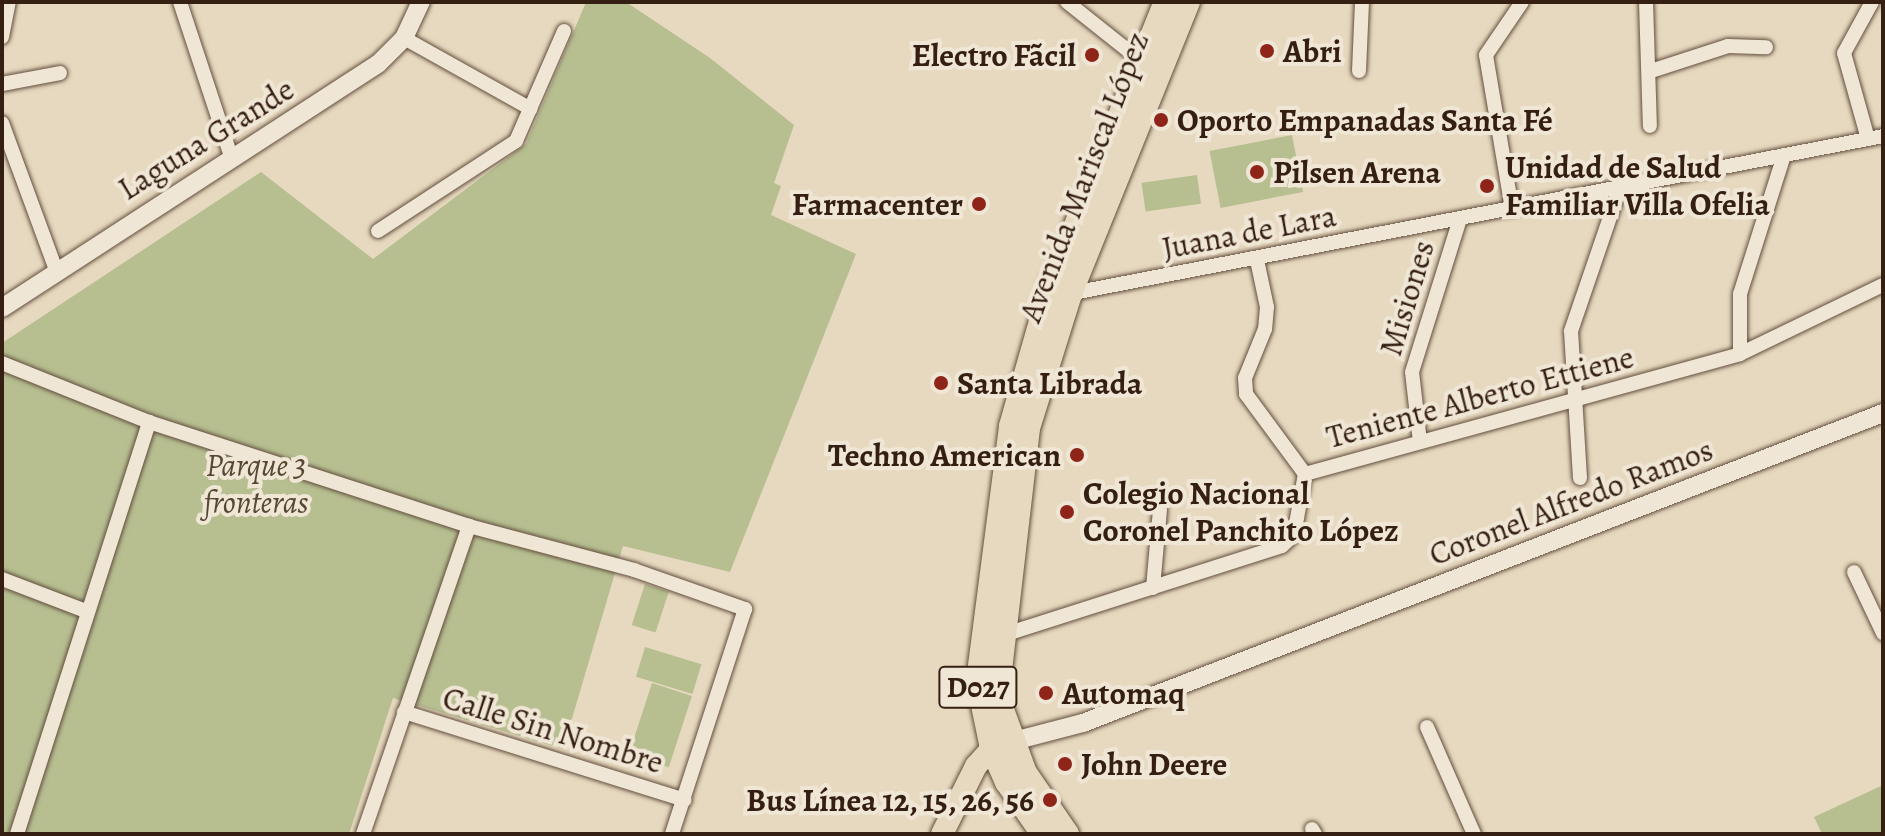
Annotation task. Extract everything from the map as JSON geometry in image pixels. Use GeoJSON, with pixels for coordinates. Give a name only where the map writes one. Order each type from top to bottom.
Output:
{"type":"FeatureCollection","features":[{"type":"Feature","properties":{"kind":"highway","name":"Avenida Mariscal López"},"geometry":{"type":"LineString","coordinates":[[1067,834],[1001,745],[978,681],[983,625],[1011,426],[1148,66],[1166,2]]}},
{"type":"Feature","properties":{"kind":"highway","name":"Avenida Mariscal López"},"geometry":{"type":"LineString","coordinates":[[1148,66],[1188,2]]}},
{"type":"Feature","properties":{"kind":"highway","name":"Avenida Mariscal López"},"geometry":{"type":"LineString","coordinates":[[1043,834],[1007,782],[997,696],[1000,636],[1028,428],[1059,295]]}},
{"type":"Feature","properties":{"kind":"main road","name":"Laguna Grande"},"geometry":{"type":"LineString","coordinates":[[2,308],[231,156],[348,86],[404,38],[421,2]]}},
{"type":"Feature","properties":{"kind":"main road","name":"Coronel Alfredo Ramos"},"geometry":{"type":"LineString","coordinates":[[1001,745],[1083,723],[1883,413]]}},
{"type":"Feature","properties":{"kind":"main road"},"geometry":{"type":"LineString","coordinates":[[942,834],[976,766],[1001,745]]}},
{"type":"Feature","properties":{"kind":"street"},"geometry":{"type":"LineString","coordinates":[[2,37],[9,2]]}},
{"type":"Feature","properties":{"kind":"street"},"geometry":{"type":"LineString","coordinates":[[180,2],[231,156]]}},
{"type":"Feature","properties":{"kind":"street"},"geometry":{"type":"LineString","coordinates":[[1067,2],[1148,66]]}},
{"type":"Feature","properties":{"kind":"street"},"geometry":{"type":"LineString","coordinates":[[1359,71],[1362,2]]}},
{"type":"Feature","properties":{"kind":"street"},"geometry":{"type":"LineString","coordinates":[[1512,209],[1486,55],[1522,2]]}},
{"type":"Feature","properties":{"kind":"street"},"geometry":{"type":"LineString","coordinates":[[1646,2],[1651,71],[1650,126]]}},
{"type":"Feature","properties":{"kind":"street"},"geometry":{"type":"LineString","coordinates":[[1872,2],[1844,53],[1876,137]]}},
{"type":"Feature","properties":{"kind":"street"},"geometry":{"type":"LineString","coordinates":[[378,231],[516,141],[564,31]]}},
{"type":"Feature","properties":{"kind":"street"},"geometry":{"type":"LineString","coordinates":[[404,38],[531,109]]}},
{"type":"Feature","properties":{"kind":"street"},"geometry":{"type":"LineString","coordinates":[[1651,71],[1728,46],[1766,47]]}},
{"type":"Feature","properties":{"kind":"street"},"geometry":{"type":"LineString","coordinates":[[2,84],[60,73]]}},
{"type":"Feature","properties":{"kind":"street"},"geometry":{"type":"LineString","coordinates":[[2,123],[56,270]]}},
{"type":"Feature","properties":{"kind":"street","name":"Juana de Lara"},"geometry":{"type":"LineString","coordinates":[[1059,295],[1257,260],[1876,137]]}},
{"type":"Feature","properties":{"kind":"street"},"geometry":{"type":"LineString","coordinates":[[1740,354],[1740,294],[1784,155]]}},
{"type":"Feature","properties":{"kind":"street"},"geometry":{"type":"LineString","coordinates":[[1580,478],[1571,331],[1620,188]]}},
{"type":"Feature","properties":{"kind":"street","name":"Misiones"},"geometry":{"type":"LineString","coordinates":[[1420,442],[1412,372],[1460,219]]}},
{"type":"Feature","properties":{"kind":"street"},"geometry":{"type":"LineString","coordinates":[[1257,260],[1267,307],[1265,329],[1245,378],[1246,394],[1305,474]]}},
{"type":"Feature","properties":{"kind":"street","name":"Teniente Alberto Ettiene"},"geometry":{"type":"LineString","coordinates":[[1000,636],[1289,541],[1305,474],[1740,354],[1883,285]]}},
{"type":"Feature","properties":{"kind":"street"},"geometry":{"type":"LineString","coordinates":[[2,363],[149,422],[469,526],[634,570],[745,609],[672,834]]}},
{"type":"Feature","properties":{"kind":"street"},"geometry":{"type":"LineString","coordinates":[[17,834],[149,422]]}},
{"type":"Feature","properties":{"kind":"street"},"geometry":{"type":"LineString","coordinates":[[1153,588],[1160,509]]}},
{"type":"Feature","properties":{"kind":"street"},"geometry":{"type":"LineString","coordinates":[[363,834],[469,526]]}},
{"type":"Feature","properties":{"kind":"street"},"geometry":{"type":"LineString","coordinates":[[1854,572],[1883,633]]}},
{"type":"Feature","properties":{"kind":"street"},"geometry":{"type":"LineString","coordinates":[[2,579],[86,611]]}},
{"type":"Feature","properties":{"kind":"street","name":"Calle Sin Nombre"},"geometry":{"type":"LineString","coordinates":[[404,712],[685,800]]}},
{"type":"Feature","properties":{"kind":"street"},"geometry":{"type":"LineString","coordinates":[[1427,727],[1474,834]]}},
{"type":"Feature","properties":{"kind":"green space","name":"Parque 3 fronteras"},"geometry":{"type":"Polygon","coordinates":[[[586,2],[626,2],[710,58],[794,125],[774,183],[781,186],[771,215],[856,254],[730,572],[623,546],[563,749],[393,698],[349,834],[2,834],[2,343],[261,172],[373,259],[526,144],[586,2]]]}},
{"type":"Feature","properties":{"kind":"green space","name":"Pilsen Arena"},"geometry":{"type":"Polygon","coordinates":[[[1292,135],[1303,192],[1221,208],[1210,151],[1292,135]]]}},
{"type":"Feature","properties":{"kind":"green space","name":"Pilsen Arena"},"geometry":{"type":"Polygon","coordinates":[[[1197,175],[1201,204],[1146,212],[1142,183],[1197,175]]]}},
{"type":"Feature","properties":{"kind":"green space"},"geometry":{"type":"Polygon","coordinates":[[[645,584],[669,592],[655,633],[632,625],[645,584]]]}},
{"type":"Feature","properties":{"kind":"green space"},"geometry":{"type":"Polygon","coordinates":[[[645,647],[701,664],[692,694],[636,677],[645,647]]]}},
{"type":"Feature","properties":{"kind":"green space"},"geometry":{"type":"Polygon","coordinates":[[[652,683],[692,696],[669,767],[629,754],[652,683]]]}},
{"type":"Feature","properties":{"kind":"green space"},"geometry":{"type":"Polygon","coordinates":[[[1883,785],[1883,834],[1822,834],[1814,817],[1883,785]]]}},
{"type":"Feature","properties":{"kind":"place","name":"Abri"},"geometry":{"type":"Point","coordinates":[1267,51]}},
{"type":"Feature","properties":{"kind":"place","name":"Electro Fãcil"},"geometry":{"type":"Point","coordinates":[1092,55]}},
{"type":"Feature","properties":{"kind":"place","name":"Oporto Empanadas Santa Fé"},"geometry":{"type":"Point","coordinates":[1161,120]}},
{"type":"Feature","properties":{"kind":"place","name":"Pilsen Arena"},"geometry":{"type":"Point","coordinates":[1257,172]}},
{"type":"Feature","properties":{"kind":"place","name":"Unidad de Salud Familiar Villa Ofelia"},"geometry":{"type":"Point","coordinates":[1487,186]}},
{"type":"Feature","properties":{"kind":"place","name":"Farmacenter"},"geometry":{"type":"Point","coordinates":[979,204]}},
{"type":"Feature","properties":{"kind":"place","name":"Santa Librada"},"geometry":{"type":"Point","coordinates":[941,383]}},
{"type":"Feature","properties":{"kind":"place","name":"Techno American"},"geometry":{"type":"Point","coordinates":[1077,455]}},
{"type":"Feature","properties":{"kind":"place","name":"Colegio Nacional Coronel Panchito López"},"geometry":{"type":"Point","coordinates":[1067,512]}},
{"type":"Feature","properties":{"kind":"place","name":"Automaq"},"geometry":{"type":"Point","coordinates":[1046,693]}},
{"type":"Feature","properties":{"kind":"place","name":"John Deere"},"geometry":{"type":"Point","coordinates":[1065,764]}},
{"type":"Feature","properties":{"kind":"place","name":"Bus Línea 12, 15, 26, 56"},"geometry":{"type":"Point","coordinates":[1050,800]}}]}
